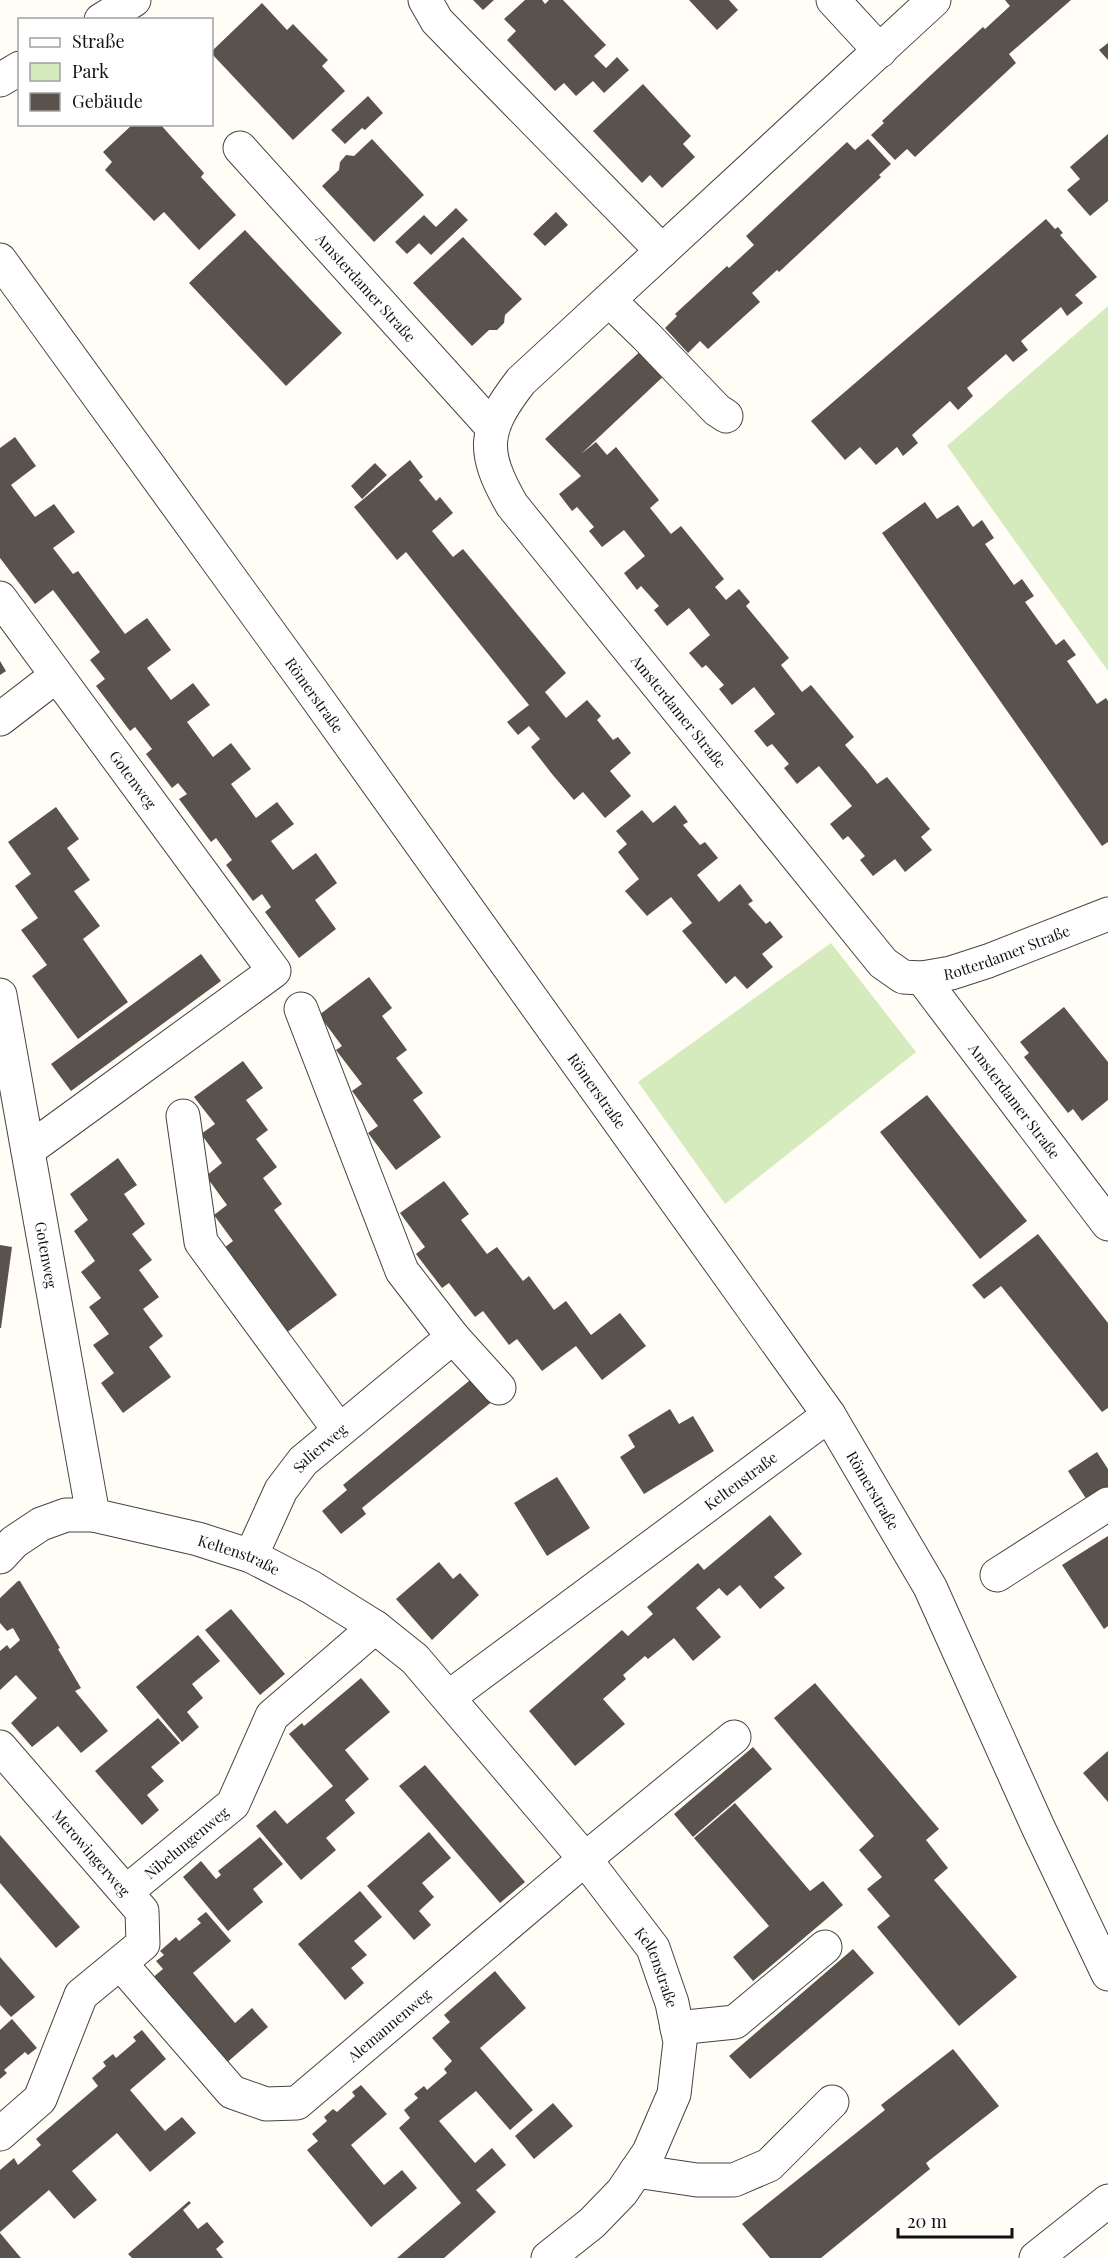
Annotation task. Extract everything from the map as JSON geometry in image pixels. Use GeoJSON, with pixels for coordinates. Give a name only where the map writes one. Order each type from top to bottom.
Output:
{"type":"FeatureCollection","features":[{"type":"Feature","properties":{"kind":"street"},"geometry":{"type":"LineString","coordinates":[[104,18],[134,0]]}},
{"type":"Feature","properties":{"kind":"street"},"geometry":{"type":"LineString","coordinates":[[425,0],[437,21],[662,250]]}},
{"type":"Feature","properties":{"kind":"street"},"geometry":{"type":"LineString","coordinates":[[833,0],[880,51]]}},
{"type":"Feature","properties":{"kind":"street","name":"Amsterdamer Straße"},"geometry":{"type":"LineString","coordinates":[[934,0],[521,381],[502,405],[492,427],[489,446],[497,479],[512,505],[883,963],[913,977],[1108,1224]]}},
{"type":"Feature","properties":{"kind":"street"},"geometry":{"type":"LineString","coordinates":[[0,80],[18,69]]}},
{"type":"Feature","properties":{"kind":"street","name":"Amsterdamer Straße"},"geometry":{"type":"LineString","coordinates":[[240,148],[492,427]]}},
{"type":"Feature","properties":{"kind":"street","name":"Römerstraße"},"geometry":{"type":"LineString","coordinates":[[0,260],[323,706],[829,1415],[930,1587],[1038,1827],[1108,1974]]}},
{"type":"Feature","properties":{"kind":"street"},"geometry":{"type":"LineString","coordinates":[[609,300],[717,410],[726,416]]}},
{"type":"Feature","properties":{"kind":"street","name":"Gotenweg"},"geometry":{"type":"LineString","coordinates":[[0,598],[274,971],[28,1150]]}},
{"type":"Feature","properties":{"kind":"street"},"geometry":{"type":"LineString","coordinates":[[0,719],[56,676]]}},
{"type":"Feature","properties":{"kind":"street","name":"Rotterdamer Straße"},"geometry":{"type":"LineString","coordinates":[[913,977],[951,973],[1108,914]]}},
{"type":"Feature","properties":{"kind":"street","name":"Gotenweg"},"geometry":{"type":"LineString","coordinates":[[0,995],[93,1515]]}},
{"type":"Feature","properties":{"kind":"street"},"geometry":{"type":"LineString","coordinates":[[301,1009],[402,1271],[453,1337],[498,1388]]}},
{"type":"Feature","properties":{"kind":"street"},"geometry":{"type":"LineString","coordinates":[[183,1116],[201,1242],[339,1430]]}},
{"type":"Feature","properties":{"kind":"street","name":"Salierweg"},"geometry":{"type":"LineString","coordinates":[[250,1556],[281,1490],[303,1461],[453,1337]]}},
{"type":"Feature","properties":{"kind":"street","name":"Keltenstraße"},"geometry":{"type":"LineString","coordinates":[[449,1697],[829,1415]]}},
{"type":"Feature","properties":{"kind":"street"},"geometry":{"type":"LineString","coordinates":[[997,1575],[1108,1504]]}},
{"type":"Feature","properties":{"kind":"street","name":"Keltenstraße"},"geometry":{"type":"LineString","coordinates":[[0,1557],[14,1542],[41,1524],[66,1515],[93,1515],[198,1539],[250,1556],[311,1587],[375,1628],[415,1659],[585,1859],[652,1948],[672,2003],[680,2042],[674,2094],[649,2152],[622,2192],[592,2223],[548,2258]]}},
{"type":"Feature","properties":{"kind":"street","name":"Nibelungenweg"},"geometry":{"type":"LineString","coordinates":[[126,1892],[233,1804],[272,1716],[375,1628]]}},
{"type":"Feature","properties":{"kind":"street","name":"Alemannenweg"},"geometry":{"type":"LineString","coordinates":[[121,1964],[232,2092],[266,2104],[297,2103],[585,1859],[734,1737]]}},
{"type":"Feature","properties":{"kind":"street","name":"Merowingerweg"},"geometry":{"type":"LineString","coordinates":[[0,2134],[40,2099],[81,1995],[143,1944],[142,1911],[1,1751]]}},
{"type":"Feature","properties":{"kind":"street"},"geometry":{"type":"LineString","coordinates":[[677,2028],[735,2022],[825,1947]]}},
{"type":"Feature","properties":{"kind":"street"},"geometry":{"type":"LineString","coordinates":[[636,2171],[697,2181],[734,2180],[769,2165],[832,2102]]}},
{"type":"Feature","properties":{"kind":"street"},"geometry":{"type":"LineString","coordinates":[[1036,2258],[1108,2201]]}},
{"type":"Feature","properties":{"kind":"green space"},"geometry":{"type":"Polygon","coordinates":[[[1108,306],[1108,671],[947,446],[1108,306]]]}},
{"type":"Feature","properties":{"kind":"green space"},"geometry":{"type":"Polygon","coordinates":[[[831,943],[916,1052],[725,1204],[638,1082],[831,943]]]}},
{"type":"Feature","properties":{"kind":"building"},"geometry":{"type":"Polygon","coordinates":[[[473,0],[494,0],[483,10],[473,0]]]}},
{"type":"Feature","properties":{"kind":"building"},"geometry":{"type":"Polygon","coordinates":[[[525,0],[542,0],[545,4],[549,0],[563,0],[606,45],[594,56],[606,68],[617,57],[629,70],[604,93],[593,81],[576,96],[564,83],[555,91],[507,40],[516,31],[504,19],[525,0]]]}},
{"type":"Feature","properties":{"kind":"building"},"geometry":{"type":"Polygon","coordinates":[[[689,0],[729,0],[738,10],[717,30],[689,0]]]}},
{"type":"Feature","properties":{"kind":"building"},"geometry":{"type":"Polygon","coordinates":[[[1005,0],[1071,0],[1009,54],[1016,63],[915,157],[907,149],[895,160],[871,135],[884,123],[882,121],[932,74],[983,27],[985,29],[1010,6],[1005,0]]]}},
{"type":"Feature","properties":{"kind":"building"},"geometry":{"type":"Polygon","coordinates":[[[262,3],[287,30],[293,24],[328,60],[322,66],[345,91],[293,140],[213,55],[213,50],[262,3]]]}},
{"type":"Feature","properties":{"kind":"building"},"geometry":{"type":"Polygon","coordinates":[[[1108,43],[1108,60],[1099,50],[1108,43]]]}},
{"type":"Feature","properties":{"kind":"building"},"geometry":{"type":"Polygon","coordinates":[[[643,84],[691,136],[683,144],[695,157],[662,188],[650,175],[642,183],[593,131],[643,84]]]}},
{"type":"Feature","properties":{"kind":"building"},"geometry":{"type":"Polygon","coordinates":[[[368,96],[383,113],[345,144],[331,130],[368,96]]]}},
{"type":"Feature","properties":{"kind":"building"},"geometry":{"type":"Polygon","coordinates":[[[131,126],[162,126],[204,173],[201,177],[236,215],[199,250],[164,212],[154,221],[105,170],[112,162],[103,152],[131,126]]]}},
{"type":"Feature","properties":{"kind":"building"},"geometry":{"type":"Polygon","coordinates":[[[1108,134],[1108,201],[1090,216],[1067,190],[1080,179],[1070,167],[1108,134]]]}},
{"type":"Feature","properties":{"kind":"building"},"geometry":{"type":"Polygon","coordinates":[[[372,139],[424,195],[374,242],[322,186],[339,170],[340,162],[346,155],[354,156],[372,139]]]}},
{"type":"Feature","properties":{"kind":"building"},"geometry":{"type":"Polygon","coordinates":[[[868,139],[891,164],[879,175],[881,177],[779,272],[777,270],[752,293],[760,302],[708,349],[700,341],[688,353],[665,328],[677,316],[675,314],[727,266],[729,268],[754,245],[746,236],[847,142],[855,150],[868,139]]]}},
{"type":"Feature","properties":{"kind":"building"},"geometry":{"type":"Polygon","coordinates":[[[456,208],[468,220],[431,255],[419,243],[407,254],[395,242],[424,215],[436,227],[456,208]]]}},
{"type":"Feature","properties":{"kind":"building"},"geometry":{"type":"Polygon","coordinates":[[[556,212],[568,225],[545,246],[533,234],[556,212]]]}},
{"type":"Feature","properties":{"kind":"building"},"geometry":{"type":"Polygon","coordinates":[[[1046,219],[1055,229],[1058,227],[1063,233],[1060,235],[1097,277],[1075,295],[1083,303],[1067,316],[1061,307],[1021,341],[1028,350],[1013,362],[1006,354],[967,388],[973,396],[958,410],[950,401],[912,435],[918,443],[903,456],[897,447],[876,465],[860,447],[845,460],[811,421],[1046,219]]]}},
{"type":"Feature","properties":{"kind":"building"},"geometry":{"type":"Polygon","coordinates":[[[245,230],[342,333],[286,386],[189,283],[245,230]]]}},
{"type":"Feature","properties":{"kind":"building"},"geometry":{"type":"Polygon","coordinates":[[[463,237],[522,299],[505,315],[504,323],[497,330],[489,330],[472,346],[413,283],[463,237]]]}},
{"type":"Feature","properties":{"kind":"building"},"geometry":{"type":"Polygon","coordinates":[[[645,347],[668,372],[581,454],[596,442],[607,455],[616,447],[659,500],[650,508],[671,534],[681,526],[724,579],[715,587],[726,600],[739,589],[750,602],[746,606],[789,658],[781,665],[802,692],[811,685],[854,737],[845,745],[877,784],[887,777],[930,829],[921,837],[932,850],[905,872],[895,859],[873,876],[860,860],[865,856],[848,836],[843,840],[830,824],[852,806],[819,766],[797,784],[784,768],[789,764],[772,744],[767,747],[754,731],[775,714],[754,687],[732,705],[719,689],[724,685],[706,665],[702,668],[689,653],[710,635],[689,608],[667,626],[654,610],[659,606],[641,586],[637,590],[624,573],[645,556],[624,530],[602,547],[589,531],[594,527],[577,507],[572,511],[559,494],[581,476],[545,439],[645,347]]]}},
{"type":"Feature","properties":{"kind":"building"},"geometry":{"type":"Polygon","coordinates":[[[15,437],[36,466],[11,485],[35,517],[54,504],[75,532],[53,548],[73,574],[78,571],[125,634],[147,618],[171,650],[147,668],[171,700],[193,683],[210,705],[187,722],[213,757],[231,743],[251,769],[231,784],[256,818],[277,802],[294,824],[271,841],[293,870],[316,853],[337,883],[315,900],[336,929],[299,958],[265,912],[271,907],[262,894],[253,901],[226,865],[232,860],[216,838],[211,842],[179,799],[187,794],[178,783],[172,788],[146,754],[152,749],[135,727],[130,731],[96,686],[105,679],[90,660],[100,652],[53,590],[35,604],[0,558],[0,448],[15,437]]]}},
{"type":"Feature","properties":{"kind":"building"},"geometry":{"type":"Polygon","coordinates":[[[410,460],[423,477],[419,480],[436,501],[440,497],[453,513],[432,531],[453,557],[463,549],[566,673],[545,692],[566,718],[587,700],[601,716],[597,720],[613,740],[618,737],[631,753],[610,771],[631,796],[605,818],[583,792],[574,800],[552,774],[531,747],[540,739],[529,726],[518,735],[507,722],[529,705],[406,552],[397,560],[354,507],[410,460]]]}},
{"type":"Feature","properties":{"kind":"building"},"geometry":{"type":"Polygon","coordinates":[[[375,463],[387,475],[362,499],[351,486],[375,463]]]}},
{"type":"Feature","properties":{"kind":"building"},"geometry":{"type":"Polygon","coordinates":[[[925,502],[937,519],[958,505],[973,527],[982,520],[994,538],[985,544],[1014,585],[1022,579],[1034,596],[1025,602],[1056,645],[1064,639],[1076,655],[1067,661],[1097,704],[1106,698],[1108,701],[1108,842],[1102,846],[882,533],[925,502]]]}},
{"type":"Feature","properties":{"kind":"building"},"geometry":{"type":"Polygon","coordinates":[[[0,661],[6,671],[0,675],[0,661]]]}},
{"type":"Feature","properties":{"kind":"building"},"geometry":{"type":"Polygon","coordinates":[[[675,805],[688,822],[683,825],[700,845],[705,842],[718,858],[697,875],[719,902],[740,884],[753,901],[748,904],[766,924],[770,921],[783,937],[762,954],[773,967],[747,989],[735,976],[726,984],[682,931],[692,923],[671,897],[647,916],[625,891],[639,879],[618,852],[627,844],[616,831],[642,810],[653,823],[675,805]]]}},
{"type":"Feature","properties":{"kind":"building"},"geometry":{"type":"Polygon","coordinates":[[[56,807],[79,839],[67,848],[90,880],[74,891],[100,926],[83,939],[128,1002],[78,1039],[32,976],[47,965],[21,930],[38,918],[15,886],[31,874],[8,842],[56,807]]]}},
{"type":"Feature","properties":{"kind":"building"},"geometry":{"type":"Polygon","coordinates":[[[201,954],[221,981],[71,1091],[51,1064],[201,954]]]}},
{"type":"Feature","properties":{"kind":"building"},"geometry":{"type":"Polygon","coordinates":[[[369,977],[392,1008],[382,1016],[407,1050],[396,1058],[423,1093],[413,1100],[441,1137],[396,1170],[368,1133],[378,1126],[352,1091],[362,1084],[336,1050],[342,1046],[319,1015],[369,977]]]}},
{"type":"Feature","properties":{"kind":"building"},"geometry":{"type":"Polygon","coordinates":[[[1064,1007],[1108,1062],[1108,1100],[1082,1121],[1073,1109],[1068,1113],[1024,1057],[1029,1053],[1020,1042],[1064,1007]]]}},
{"type":"Feature","properties":{"kind":"building"},"geometry":{"type":"Polygon","coordinates":[[[243,1061],[263,1088],[246,1100],[268,1130],[256,1139],[277,1167],[263,1178],[282,1204],[274,1210],[337,1295],[286,1333],[224,1248],[233,1241],[214,1215],[227,1205],[206,1176],[222,1163],[201,1134],[215,1124],[194,1097],[243,1061]]]}},
{"type":"Feature","properties":{"kind":"building"},"geometry":{"type":"Polygon","coordinates":[[[927,1095],[1027,1221],[980,1259],[880,1132],[927,1095]]]}},
{"type":"Feature","properties":{"kind":"building"},"geometry":{"type":"Polygon","coordinates":[[[118,1158],[137,1185],[124,1194],[145,1224],[132,1234],[152,1260],[139,1270],[159,1297],[143,1309],[163,1336],[149,1347],[171,1377],[123,1413],[101,1383],[114,1373],[93,1345],[109,1334],[89,1307],[101,1298],[81,1272],[95,1261],[74,1231],[88,1220],[70,1194],[118,1158]]]}},
{"type":"Feature","properties":{"kind":"building"},"geometry":{"type":"Polygon","coordinates":[[[444,1181],[469,1214],[461,1220],[487,1254],[497,1247],[523,1281],[529,1276],[554,1310],[566,1301],[591,1335],[620,1313],[646,1346],[602,1380],[576,1346],[542,1371],[517,1339],[509,1345],[483,1311],[475,1317],[449,1283],[442,1288],[416,1254],[425,1247],[400,1213],[444,1181]]]}},
{"type":"Feature","properties":{"kind":"building"},"geometry":{"type":"Polygon","coordinates":[[[1038,1234],[1108,1323],[1108,1408],[1102,1412],[1001,1286],[984,1299],[972,1285],[1038,1234]]]}},
{"type":"Feature","properties":{"kind":"building"},"geometry":{"type":"Polygon","coordinates":[[[0,1245],[12,1247],[1,1328],[0,1328],[0,1245]]]}},
{"type":"Feature","properties":{"kind":"building"},"geometry":{"type":"Polygon","coordinates":[[[475,1376],[494,1400],[362,1508],[366,1514],[341,1534],[322,1511],[347,1490],[343,1485],[475,1376]]]}},
{"type":"Feature","properties":{"kind":"building"},"geometry":{"type":"Polygon","coordinates":[[[670,1409],[679,1424],[693,1416],[714,1451],[644,1494],[620,1457],[635,1447],[628,1435],[670,1409]]]}},
{"type":"Feature","properties":{"kind":"building"},"geometry":{"type":"Polygon","coordinates":[[[1097,1452],[1108,1469],[1108,1487],[1087,1500],[1068,1471],[1097,1452]]]}},
{"type":"Feature","properties":{"kind":"building"},"geometry":{"type":"Polygon","coordinates":[[[557,1477],[590,1528],[547,1556],[514,1503],[557,1477]]]}},
{"type":"Feature","properties":{"kind":"building"},"geometry":{"type":"Polygon","coordinates":[[[770,1515],[802,1554],[774,1577],[785,1588],[760,1609],[740,1585],[727,1596],[719,1588],[696,1608],[721,1637],[693,1661],[674,1638],[648,1659],[645,1656],[623,1675],[626,1679],[603,1699],[625,1724],[575,1766],[529,1711],[622,1630],[628,1636],[653,1614],[647,1607],[698,1563],[704,1570],[770,1515]]]}},
{"type":"Feature","properties":{"kind":"building"},"geometry":{"type":"Polygon","coordinates":[[[1108,1536],[1108,1626],[1104,1629],[1062,1565],[1108,1536]]]}},
{"type":"Feature","properties":{"kind":"building"},"geometry":{"type":"Polygon","coordinates":[[[439,1562],[453,1579],[460,1573],[479,1595],[432,1640],[396,1599],[439,1562]]]}},
{"type":"Feature","properties":{"kind":"building"},"geometry":{"type":"Polygon","coordinates":[[[18,1581],[60,1648],[58,1649],[81,1688],[75,1691],[108,1731],[81,1753],[58,1726],[32,1747],[11,1723],[37,1698],[16,1675],[0,1690],[0,1651],[7,1645],[10,1649],[20,1640],[13,1628],[7,1631],[0,1623],[0,1598],[18,1581]]]}},
{"type":"Feature","properties":{"kind":"building"},"geometry":{"type":"Polygon","coordinates":[[[231,1609],[285,1674],[260,1695],[205,1630],[231,1609]]]}},
{"type":"Feature","properties":{"kind":"building"},"geometry":{"type":"Polygon","coordinates":[[[198,1635],[220,1661],[192,1684],[203,1698],[187,1712],[199,1727],[182,1742],[136,1687],[198,1635]]]}},
{"type":"Feature","properties":{"kind":"building"},"geometry":{"type":"Polygon","coordinates":[[[361,1678],[390,1712],[345,1750],[369,1779],[345,1800],[355,1813],[326,1838],[336,1850],[301,1880],[256,1826],[275,1810],[287,1824],[333,1786],[289,1734],[302,1723],[304,1726],[361,1678]]]}},
{"type":"Feature","properties":{"kind":"building"},"geometry":{"type":"Polygon","coordinates":[[[815,1683],[939,1829],[926,1840],[948,1868],[934,1880],[1017,1977],[959,2026],[877,1927],[890,1916],[867,1889],[882,1877],[859,1850],[874,1836],[774,1718],[815,1683]]]}},
{"type":"Feature","properties":{"kind":"building"},"geometry":{"type":"Polygon","coordinates":[[[158,1718],[180,1743],[151,1767],[164,1781],[147,1795],[159,1810],[142,1825],[95,1771],[158,1718]]]}},
{"type":"Feature","properties":{"kind":"building"},"geometry":{"type":"Polygon","coordinates":[[[753,1747],[772,1769],[693,1837],[674,1814],[753,1747]]]}},
{"type":"Feature","properties":{"kind":"building"},"geometry":{"type":"Polygon","coordinates":[[[1108,1751],[1108,1802],[1083,1773],[1108,1751]]]}},
{"type":"Feature","properties":{"kind":"building"},"geometry":{"type":"Polygon","coordinates":[[[425,1765],[525,1882],[500,1903],[399,1786],[425,1765]]]}},
{"type":"Feature","properties":{"kind":"building"},"geometry":{"type":"Polygon","coordinates":[[[735,1803],[810,1891],[823,1881],[843,1905],[753,1981],[733,1957],[769,1926],[694,1838],[735,1803]]]}},
{"type":"Feature","properties":{"kind":"building"},"geometry":{"type":"Polygon","coordinates":[[[429,1832],[451,1858],[422,1883],[434,1897],[419,1911],[431,1925],[414,1940],[367,1886],[429,1832]]]}},
{"type":"Feature","properties":{"kind":"building"},"geometry":{"type":"Polygon","coordinates":[[[0,1835],[80,1927],[56,1948],[0,1883],[0,1835]]]}},
{"type":"Feature","properties":{"kind":"building"},"geometry":{"type":"Polygon","coordinates":[[[260,1837],[283,1864],[253,1889],[263,1902],[228,1931],[183,1877],[201,1861],[216,1879],[221,1875],[218,1871],[260,1837]]]}},
{"type":"Feature","properties":{"kind":"building"},"geometry":{"type":"Polygon","coordinates":[[[360,1891],[382,1917],[354,1941],[367,1955],[351,1968],[364,1983],[345,2000],[298,1944],[360,1891]]]}},
{"type":"Feature","properties":{"kind":"building"},"geometry":{"type":"Polygon","coordinates":[[[206,1912],[231,1941],[193,1973],[235,2023],[252,2008],[268,2027],[224,2065],[151,1979],[163,1969],[156,1961],[164,1955],[160,1951],[176,1937],[179,1941],[201,1923],[197,1919],[206,1912]]]}},
{"type":"Feature","properties":{"kind":"building"},"geometry":{"type":"Polygon","coordinates":[[[853,1949],[874,1973],[750,2079],[729,2056],[853,1949]]]}},
{"type":"Feature","properties":{"kind":"building"},"geometry":{"type":"Polygon","coordinates":[[[0,1957],[35,1997],[11,2017],[0,2005],[0,1957]]]}},
{"type":"Feature","properties":{"kind":"building"},"geometry":{"type":"Polygon","coordinates":[[[495,1971],[526,2008],[480,2048],[533,2110],[510,2130],[476,2091],[439,2121],[475,2163],[492,2148],[506,2165],[476,2190],[496,2212],[444,2258],[397,2258],[461,2203],[399,2128],[410,2118],[404,2110],[418,2098],[414,2094],[424,2086],[427,2090],[447,2073],[444,2069],[452,2061],[432,2038],[450,2022],[444,2015],[495,1971]]]}},
{"type":"Feature","properties":{"kind":"building"},"geometry":{"type":"Polygon","coordinates":[[[12,2019],[37,2048],[28,2055],[25,2052],[4,2070],[7,2073],[0,2079],[0,2030],[12,2019]]]}},
{"type":"Feature","properties":{"kind":"building"},"geometry":{"type":"Polygon","coordinates":[[[142,2030],[166,2059],[130,2090],[165,2131],[182,2117],[196,2133],[150,2172],[117,2133],[72,2171],[97,2200],[74,2219],[49,2190],[0,2232],[0,2170],[14,2158],[18,2165],[41,2145],[36,2139],[98,2086],[92,2078],[106,2066],[103,2062],[113,2054],[116,2058],[136,2041],[133,2037],[142,2030]]]}},
{"type":"Feature","properties":{"kind":"building"},"geometry":{"type":"Polygon","coordinates":[[[953,2049],[999,2106],[926,2163],[930,2169],[821,2258],[770,2258],[742,2224],[885,2110],[881,2105],[953,2049]]]}},
{"type":"Feature","properties":{"kind":"building"},"geometry":{"type":"Polygon","coordinates":[[[361,2085],[387,2114],[351,2145],[384,2185],[402,2170],[417,2188],[371,2227],[307,2150],[318,2141],[312,2134],[327,2121],[324,2117],[333,2109],[337,2112],[355,2096],[352,2092],[361,2085]]]}},
{"type":"Feature","properties":{"kind":"building"},"geometry":{"type":"Polygon","coordinates":[[[553,2103],[573,2126],[534,2159],[515,2136],[553,2103]]]}},
{"type":"Feature","properties":{"kind":"building"},"geometry":{"type":"Polygon","coordinates":[[[189,2201],[191,2203],[183,2210],[198,2229],[207,2222],[224,2242],[216,2249],[223,2258],[132,2258],[128,2254],[189,2201]]]}},
{"type":"Feature","properties":{"kind":"building"},"geometry":{"type":"Polygon","coordinates":[[[0,2233],[21,2258],[0,2258],[0,2233]]]}}]}
